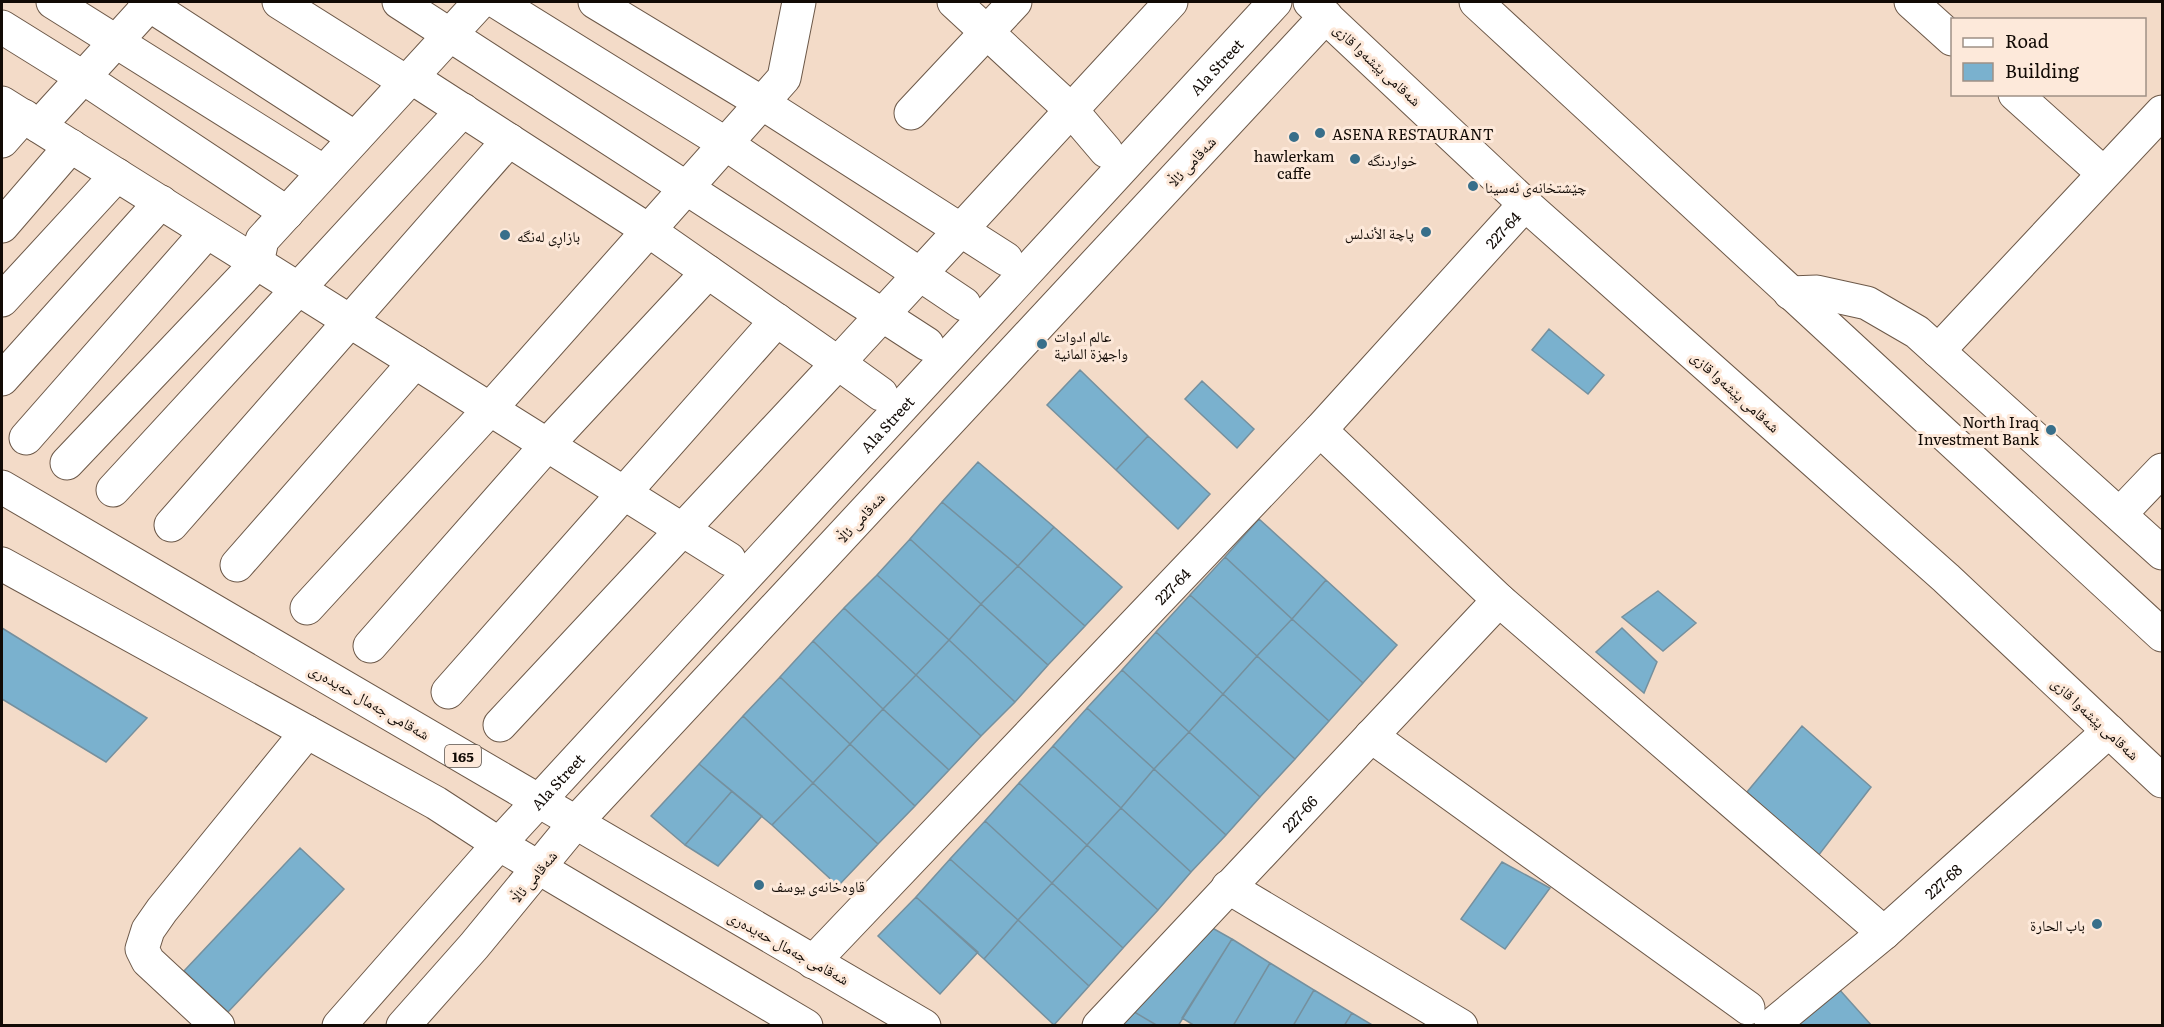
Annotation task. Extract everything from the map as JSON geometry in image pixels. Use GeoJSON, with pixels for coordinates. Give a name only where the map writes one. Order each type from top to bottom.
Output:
{"type":"FeatureCollection","features":[{"type":"Feature","properties":{"kind":"main road"},"geometry":{"type":"LineString","coordinates":[[53,2],[324,172]]}},
{"type":"Feature","properties":{"kind":"main road"},"geometry":{"type":"LineString","coordinates":[[2,141],[21,115],[84,78],[149,2],[356,138]]}},
{"type":"Feature","properties":{"kind":"main road"},"geometry":{"type":"LineString","coordinates":[[279,2],[463,110],[648,230],[881,394]]}},
{"type":"Feature","properties":{"kind":"main road"},"geometry":{"type":"LineString","coordinates":[[399,2],[927,344]]}},
{"type":"Feature","properties":{"kind":"main road"},"geometry":{"type":"LineString","coordinates":[[67,463],[257,263],[262,240],[480,2]]}},
{"type":"Feature","properties":{"kind":"main road"},"geometry":{"type":"LineString","coordinates":[[497,2],[726,144],[964,304]]}},
{"type":"Feature","properties":{"kind":"main road"},"geometry":{"type":"LineString","coordinates":[[595,2],[762,103],[1006,259]]}},
{"type":"Feature","properties":{"kind":"main road"},"geometry":{"type":"LineString","coordinates":[[307,608],[490,409],[784,78],[799,2]]}},
{"type":"Feature","properties":{"kind":"main road"},"geometry":{"type":"LineString","coordinates":[[954,2],[1071,110],[1106,151]]}},
{"type":"Feature","properties":{"kind":"main road"},"geometry":{"type":"LineString","coordinates":[[911,113],[1015,2]]}},
{"type":"Feature","properties":{"kind":"main road"},"geometry":{"type":"LineString","coordinates":[[500,725],[1171,2]]}},
{"type":"Feature","properties":{"kind":"main road","name":"Ala Street"},"geometry":{"type":"LineString","coordinates":[[499,844],[1275,2]]}},
{"type":"Feature","properties":{"kind":"main road"},"geometry":{"type":"LineString","coordinates":[[1476,2],[2163,635]]}},
{"type":"Feature","properties":{"kind":"main road"},"geometry":{"type":"LineString","coordinates":[[1911,2],[1951,37]]}},
{"type":"Feature","properties":{"kind":"main road","name":"شەقامی پێشەوا قازی"},"geometry":{"type":"LineString","coordinates":[[1318,9],[1526,204],[1946,578],[2163,781]]}},
{"type":"Feature","properties":{"kind":"main road","name":"شه‌قامی ئاڵا"},"geometry":{"type":"LineString","coordinates":[[403,1026],[541,867],[576,822],[1318,9]]}},
{"type":"Feature","properties":{"kind":"main road"},"geometry":{"type":"LineString","coordinates":[[2,27],[84,78],[287,213]]}},
{"type":"Feature","properties":{"kind":"main road"},"geometry":{"type":"LineString","coordinates":[[2017,96],[2103,173]]}},
{"type":"Feature","properties":{"kind":"main road"},"geometry":{"type":"LineString","coordinates":[[113,490],[463,110]]}},
{"type":"Feature","properties":{"kind":"main road"},"geometry":{"type":"LineString","coordinates":[[1938,351],[2103,173],[2163,112]]}},
{"type":"Feature","properties":{"kind":"main road"},"geometry":{"type":"LineString","coordinates":[[21,115],[729,559]]}},
{"type":"Feature","properties":{"kind":"main road"},"geometry":{"type":"LineString","coordinates":[[171,525],[509,140]]}},
{"type":"Feature","properties":{"kind":"main road"},"geometry":{"type":"LineString","coordinates":[[2,226],[71,146]]}},
{"type":"Feature","properties":{"kind":"main road"},"geometry":{"type":"LineString","coordinates":[[2,300],[117,175]]}},
{"type":"Feature","properties":{"kind":"main road"},"geometry":{"type":"LineString","coordinates":[[2,379],[160,202]]}},
{"type":"Feature","properties":{"kind":"main road","name":"227-64"},"geometry":{"type":"LineString","coordinates":[[813,962],[1320,430],[1526,204]]}},
{"type":"Feature","properties":{"kind":"main road"},"geometry":{"type":"LineString","coordinates":[[26,438],[207,232]]}},
{"type":"Feature","properties":{"kind":"main road"},"geometry":{"type":"LineString","coordinates":[[370,646],[548,445],[708,273]]}},
{"type":"Feature","properties":{"kind":"main road"},"geometry":{"type":"LineString","coordinates":[[1791,292],[1817,292],[1867,303],[1917,332],[2163,553]]}},
{"type":"Feature","properties":{"kind":"main road"},"geometry":{"type":"LineString","coordinates":[[448,693],[777,320]]}},
{"type":"Feature","properties":{"kind":"main road"},"geometry":{"type":"LineString","coordinates":[[237,565],[415,362]]}},
{"type":"Feature","properties":{"kind":"main road"},"geometry":{"type":"LineString","coordinates":[[1320,430],[1499,600],[1884,933]]}},
{"type":"Feature","properties":{"kind":"main road"},"geometry":{"type":"LineString","coordinates":[[2120,514],[2163,470]]}},
{"type":"Feature","properties":{"kind":"main road","name":"شەقامی جەمال حەیدەری"},"geometry":{"type":"LineString","coordinates":[[2,487],[924,1026]]}},
{"type":"Feature","properties":{"kind":"main road"},"geometry":{"type":"LineString","coordinates":[[5,573],[307,732],[436,803],[499,844],[806,1026]]}},
{"type":"Feature","properties":{"kind":"main road","name":"227-66"},"geometry":{"type":"LineString","coordinates":[[1099,1026],[1499,600]]}},
{"type":"Feature","properties":{"kind":"main road","name":"227-68"},"geometry":{"type":"LineString","coordinates":[[1760,1017],[1884,933],[2109,731]]}},
{"type":"Feature","properties":{"kind":"main road"},"geometry":{"type":"LineString","coordinates":[[218,1026],[148,961],[142,949],[148,930],[162,910],[307,732]]}},
{"type":"Feature","properties":{"kind":"main road"},"geometry":{"type":"LineString","coordinates":[[1371,736],[1760,1017]]}},
{"type":"Feature","properties":{"kind":"main road"},"geometry":{"type":"LineString","coordinates":[[339,1026],[499,844]]}},
{"type":"Feature","properties":{"kind":"main road"},"geometry":{"type":"LineString","coordinates":[[1228,887],[1461,1026]]}},
{"type":"Feature","properties":{"kind":"building"},"geometry":{"type":"Polygon","coordinates":[[[1549,329],[1604,375],[1588,394],[1532,350],[1549,329]]]}},
{"type":"Feature","properties":{"kind":"building"},"geometry":{"type":"Polygon","coordinates":[[[1080,370],[1148,436],[1116,470],[1047,405],[1080,370]]]}},
{"type":"Feature","properties":{"kind":"building"},"geometry":{"type":"Polygon","coordinates":[[[1202,381],[1254,429],[1237,448],[1185,399],[1202,381]]]}},
{"type":"Feature","properties":{"kind":"building"},"geometry":{"type":"Polygon","coordinates":[[[1148,436],[1210,494],[1178,529],[1116,470],[1148,436]]]}},
{"type":"Feature","properties":{"kind":"building"},"geometry":{"type":"Polygon","coordinates":[[[978,462],[1054,527],[1018,566],[942,502],[978,462]]]}},
{"type":"Feature","properties":{"kind":"building"},"geometry":{"type":"Polygon","coordinates":[[[942,502],[1018,566],[981,604],[910,539],[942,502]]]}},
{"type":"Feature","properties":{"kind":"building"},"geometry":{"type":"Polygon","coordinates":[[[1259,519],[1326,580],[1292,619],[1225,557],[1259,519]]]}},
{"type":"Feature","properties":{"kind":"building"},"geometry":{"type":"Polygon","coordinates":[[[1054,527],[1122,587],[1085,626],[1018,566],[1054,527]]]}},
{"type":"Feature","properties":{"kind":"building"},"geometry":{"type":"Polygon","coordinates":[[[910,539],[981,604],[949,640],[877,575],[910,539]]]}},
{"type":"Feature","properties":{"kind":"building"},"geometry":{"type":"Polygon","coordinates":[[[1225,557],[1292,619],[1257,656],[1190,595],[1225,557]]]}},
{"type":"Feature","properties":{"kind":"building"},"geometry":{"type":"Polygon","coordinates":[[[1018,566],[1085,626],[1048,665],[981,604],[1018,566]]]}},
{"type":"Feature","properties":{"kind":"building"},"geometry":{"type":"Polygon","coordinates":[[[877,575],[949,640],[916,675],[844,608],[877,575]]]}},
{"type":"Feature","properties":{"kind":"building"},"geometry":{"type":"Polygon","coordinates":[[[1326,580],[1397,645],[1363,683],[1292,619],[1326,580]]]}},
{"type":"Feature","properties":{"kind":"building"},"geometry":{"type":"Polygon","coordinates":[[[1658,591],[1696,623],[1663,651],[1622,617],[1658,591]]]}},
{"type":"Feature","properties":{"kind":"building"},"geometry":{"type":"Polygon","coordinates":[[[1190,595],[1257,656],[1223,694],[1156,632],[1190,595]]]}},
{"type":"Feature","properties":{"kind":"building"},"geometry":{"type":"Polygon","coordinates":[[[981,604],[1048,665],[1015,702],[949,640],[981,604]]]}},
{"type":"Feature","properties":{"kind":"building"},"geometry":{"type":"Polygon","coordinates":[[[844,608],[916,675],[883,709],[813,641],[844,608]]]}},
{"type":"Feature","properties":{"kind":"building"},"geometry":{"type":"Polygon","coordinates":[[[1292,619],[1363,683],[1329,721],[1257,656],[1292,619]]]}},
{"type":"Feature","properties":{"kind":"building"},"geometry":{"type":"Polygon","coordinates":[[[2,628],[147,718],[106,762],[2,699],[2,628]]]}},
{"type":"Feature","properties":{"kind":"building"},"geometry":{"type":"Polygon","coordinates":[[[1622,628],[1657,662],[1644,693],[1596,652],[1622,628]]]}},
{"type":"Feature","properties":{"kind":"building"},"geometry":{"type":"Polygon","coordinates":[[[1156,632],[1223,694],[1189,732],[1122,670],[1156,632]]]}},
{"type":"Feature","properties":{"kind":"building"},"geometry":{"type":"Polygon","coordinates":[[[949,640],[1015,702],[981,736],[916,675],[949,640]]]}},
{"type":"Feature","properties":{"kind":"building"},"geometry":{"type":"Polygon","coordinates":[[[813,641],[883,709],[850,744],[780,677],[813,641]]]}},
{"type":"Feature","properties":{"kind":"building"},"geometry":{"type":"Polygon","coordinates":[[[1257,656],[1329,721],[1295,759],[1223,694],[1257,656]]]}},
{"type":"Feature","properties":{"kind":"building"},"geometry":{"type":"Polygon","coordinates":[[[1122,670],[1189,732],[1154,769],[1087,708],[1122,670]]]}},
{"type":"Feature","properties":{"kind":"building"},"geometry":{"type":"Polygon","coordinates":[[[916,675],[981,736],[949,770],[883,709],[916,675]]]}},
{"type":"Feature","properties":{"kind":"building"},"geometry":{"type":"Polygon","coordinates":[[[780,677],[850,744],[813,783],[743,716],[780,677]]]}},
{"type":"Feature","properties":{"kind":"building"},"geometry":{"type":"Polygon","coordinates":[[[1223,694],[1295,759],[1260,797],[1189,732],[1223,694]]]}},
{"type":"Feature","properties":{"kind":"building"},"geometry":{"type":"Polygon","coordinates":[[[1087,708],[1154,769],[1121,808],[1053,746],[1087,708]]]}},
{"type":"Feature","properties":{"kind":"building"},"geometry":{"type":"Polygon","coordinates":[[[883,709],[949,770],[915,806],[850,744],[883,709]]]}},
{"type":"Feature","properties":{"kind":"building"},"geometry":{"type":"Polygon","coordinates":[[[743,716],[813,783],[772,825],[699,764],[743,716]]]}},
{"type":"Feature","properties":{"kind":"building"},"geometry":{"type":"Polygon","coordinates":[[[1802,726],[1871,787],[1818,856],[1747,792],[1802,726]]]}},
{"type":"Feature","properties":{"kind":"building"},"geometry":{"type":"Polygon","coordinates":[[[1189,732],[1260,797],[1226,835],[1154,769],[1189,732]]]}},
{"type":"Feature","properties":{"kind":"building"},"geometry":{"type":"Polygon","coordinates":[[[850,744],[915,806],[878,844],[813,783],[850,744]]]}},
{"type":"Feature","properties":{"kind":"building"},"geometry":{"type":"Polygon","coordinates":[[[1053,746],[1121,808],[1087,845],[1019,783],[1053,746]]]}},
{"type":"Feature","properties":{"kind":"building"},"geometry":{"type":"Polygon","coordinates":[[[699,764],[732,791],[685,845],[651,816],[699,764]]]}},
{"type":"Feature","properties":{"kind":"building"},"geometry":{"type":"Polygon","coordinates":[[[1154,769],[1226,835],[1191,872],[1121,808],[1154,769]]]}},
{"type":"Feature","properties":{"kind":"building"},"geometry":{"type":"Polygon","coordinates":[[[813,783],[878,844],[838,886],[772,825],[813,783]]]}},
{"type":"Feature","properties":{"kind":"building"},"geometry":{"type":"Polygon","coordinates":[[[1019,783],[1087,845],[1052,883],[985,821],[1019,783]]]}},
{"type":"Feature","properties":{"kind":"building"},"geometry":{"type":"Polygon","coordinates":[[[732,791],[762,816],[718,866],[685,845],[732,791]]]}},
{"type":"Feature","properties":{"kind":"building"},"geometry":{"type":"Polygon","coordinates":[[[1121,808],[1191,872],[1158,910],[1087,845],[1121,808]]]}},
{"type":"Feature","properties":{"kind":"building"},"geometry":{"type":"Polygon","coordinates":[[[985,821],[1052,883],[1018,920],[950,859],[985,821]]]}},
{"type":"Feature","properties":{"kind":"building"},"geometry":{"type":"Polygon","coordinates":[[[1087,845],[1158,910],[1123,948],[1052,883],[1087,845]]]}},
{"type":"Feature","properties":{"kind":"building"},"geometry":{"type":"Polygon","coordinates":[[[300,848],[344,889],[228,1012],[184,971],[300,848]]]}},
{"type":"Feature","properties":{"kind":"building"},"geometry":{"type":"Polygon","coordinates":[[[950,859],[1018,920],[984,959],[916,897],[950,859]]]}},
{"type":"Feature","properties":{"kind":"building"},"geometry":{"type":"Polygon","coordinates":[[[1502,862],[1550,888],[1505,949],[1461,919],[1502,862]]]}},
{"type":"Feature","properties":{"kind":"building"},"geometry":{"type":"Polygon","coordinates":[[[1052,883],[1123,948],[1089,986],[1018,920],[1052,883]]]}},
{"type":"Feature","properties":{"kind":"building"},"geometry":{"type":"Polygon","coordinates":[[[916,897],[978,952],[940,994],[878,936],[916,897]]]}},
{"type":"Feature","properties":{"kind":"building"},"geometry":{"type":"Polygon","coordinates":[[[1018,920],[1089,986],[1054,1025],[984,959],[1018,920]]]}},
{"type":"Feature","properties":{"kind":"building"},"geometry":{"type":"Polygon","coordinates":[[[1207,925],[1232,939],[1178,1026],[1158,1026],[1131,1010],[1207,925]]]}},
{"type":"Feature","properties":{"kind":"building"},"geometry":{"type":"Polygon","coordinates":[[[1232,939],[1270,963],[1233,1026],[1195,1026],[1182,1018],[1232,939]]]}},
{"type":"Feature","properties":{"kind":"building"},"geometry":{"type":"Polygon","coordinates":[[[1270,963],[1314,990],[1293,1026],[1233,1026],[1270,963]]]}},
{"type":"Feature","properties":{"kind":"building"},"geometry":{"type":"Polygon","coordinates":[[[1838,988],[1872,1026],[1796,1026],[1838,988]]]}},
{"type":"Feature","properties":{"kind":"building"},"geometry":{"type":"Polygon","coordinates":[[[1314,990],[1352,1013],[1344,1026],[1293,1026],[1314,990]]]}},
{"type":"Feature","properties":{"kind":"building"},"geometry":{"type":"Polygon","coordinates":[[[1131,1010],[1158,1026],[1118,1026],[1131,1010]]]}},
{"type":"Feature","properties":{"kind":"building"},"geometry":{"type":"Polygon","coordinates":[[[1352,1013],[1374,1026],[1344,1026],[1352,1013]]]}},
{"type":"Feature","properties":{"kind":"place","name":"ASENA RESTAURANT"},"geometry":{"type":"Point","coordinates":[1320,133]}},
{"type":"Feature","properties":{"kind":"place","name":"hawlerkam caffe"},"geometry":{"type":"Point","coordinates":[1294,137]}},
{"type":"Feature","properties":{"kind":"place","name":"خواردنگە"},"geometry":{"type":"Point","coordinates":[1355,159]}},
{"type":"Feature","properties":{"kind":"place","name":"چێشتخانەی ئەسینا"},"geometry":{"type":"Point","coordinates":[1473,186]}},
{"type":"Feature","properties":{"kind":"place","name":"پاچة الأندلس"},"geometry":{"type":"Point","coordinates":[1426,232]}},
{"type":"Feature","properties":{"kind":"place","name":"بازاڕی لەنگە"},"geometry":{"type":"Point","coordinates":[505,235]}},
{"type":"Feature","properties":{"kind":"place","name":"عالم ادوات واجهزة المانية"},"geometry":{"type":"Point","coordinates":[1042,344]}},
{"type":"Feature","properties":{"kind":"place","name":"North Iraq Investment Bank"},"geometry":{"type":"Point","coordinates":[2051,430]}},
{"type":"Feature","properties":{"kind":"place","name":"قاوەخانەی یوسف"},"geometry":{"type":"Point","coordinates":[759,885]}},
{"type":"Feature","properties":{"kind":"place","name":"باب الحارة"},"geometry":{"type":"Point","coordinates":[2097,924]}}]}
